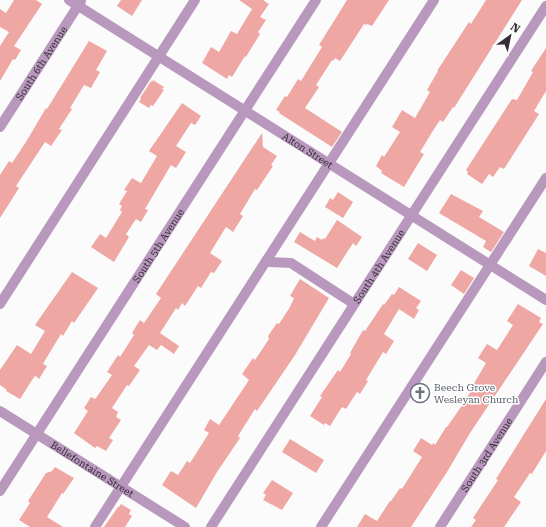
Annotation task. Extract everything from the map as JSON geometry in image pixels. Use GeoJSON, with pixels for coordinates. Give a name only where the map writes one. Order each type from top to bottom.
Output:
{"type":"FeatureCollection","features":[{"type":"Feature","properties":{"kind":"street","name":"Alton Street"},"geometry":{"type":"LineString","coordinates":[[69,0],[80,3],[159,57],[546,300]]}},
{"type":"Feature","properties":{"kind":"street"},"geometry":{"type":"LineString","coordinates":[[0,304],[196,0]]}},
{"type":"Feature","properties":{"kind":"street","name":"South 5th Avenue"},"geometry":{"type":"LineString","coordinates":[[0,491],[316,0]]}},
{"type":"Feature","properties":{"kind":"street"},"geometry":{"type":"LineString","coordinates":[[95,527],[434,0]]}},
{"type":"Feature","properties":{"kind":"street","name":"South 6th Avenue"},"geometry":{"type":"LineString","coordinates":[[0,127],[80,3]]}},
{"type":"Feature","properties":{"kind":"street","name":"South 4th Avenue"},"geometry":{"type":"LineString","coordinates":[[211,527],[546,6]]}},
{"type":"Feature","properties":{"kind":"street"},"geometry":{"type":"LineString","coordinates":[[322,527],[546,178]]}},
{"type":"Feature","properties":{"kind":"street"},"geometry":{"type":"LineString","coordinates":[[266,261],[290,263],[354,304]]}},
{"type":"Feature","properties":{"kind":"street","name":"South 3rd Avenue"},"geometry":{"type":"LineString","coordinates":[[440,527],[546,362]]}},
{"type":"Feature","properties":{"kind":"street","name":"Bellefontaine Street"},"geometry":{"type":"LineString","coordinates":[[0,411],[185,527]]}},
{"type":"Feature","properties":{"kind":"building"},"geometry":{"type":"Polygon","coordinates":[[[14,0],[36,0],[42,4],[14,46],[21,50],[15,60],[13,59],[0,81],[0,46],[9,32],[0,27],[0,9],[6,13],[14,0]]]}},
{"type":"Feature","properties":{"kind":"building"},"geometry":{"type":"Polygon","coordinates":[[[121,0],[142,0],[132,16],[117,6],[121,0]]]}},
{"type":"Feature","properties":{"kind":"building"},"geometry":{"type":"Polygon","coordinates":[[[239,0],[263,0],[269,4],[260,17],[266,20],[258,32],[260,34],[232,77],[229,75],[227,79],[202,63],[211,47],[219,52],[231,31],[237,34],[252,9],[239,0]]]}},
{"type":"Feature","properties":{"kind":"building"},"geometry":{"type":"Polygon","coordinates":[[[347,0],[389,0],[372,26],[364,24],[340,61],[335,58],[333,61],[332,60],[316,85],[319,87],[305,108],[342,132],[332,147],[276,110],[285,96],[287,97],[298,79],[301,81],[322,47],[319,45],[347,0]]]}},
{"type":"Feature","properties":{"kind":"building"},"geometry":{"type":"Polygon","coordinates":[[[486,0],[522,0],[454,108],[453,107],[443,122],[440,120],[434,129],[420,152],[424,154],[404,187],[381,173],[382,171],[376,166],[382,155],[384,157],[400,132],[392,127],[402,110],[415,118],[430,92],[427,90],[437,71],[469,22],[471,24],[486,0]]]}},
{"type":"Feature","properties":{"kind":"building"},"geometry":{"type":"Polygon","coordinates":[[[89,41],[107,51],[96,70],[100,72],[91,88],[84,85],[70,108],[72,109],[59,129],[62,130],[51,146],[45,142],[16,186],[19,188],[0,218],[0,175],[9,161],[12,163],[26,142],[89,41]]]}},
{"type":"Feature","properties":{"kind":"building"},"geometry":{"type":"Polygon","coordinates":[[[546,48],[546,91],[534,111],[539,114],[504,169],[500,167],[493,177],[489,174],[482,184],[467,174],[468,172],[466,170],[512,99],[517,100],[533,72],[531,71],[546,48]]]}},
{"type":"Feature","properties":{"kind":"building"},"geometry":{"type":"Polygon","coordinates":[[[153,80],[164,87],[162,89],[164,90],[153,106],[151,105],[149,108],[139,102],[141,99],[140,98],[153,80]]]}},
{"type":"Feature","properties":{"kind":"building"},"geometry":{"type":"Polygon","coordinates":[[[182,103],[201,116],[195,125],[191,123],[176,146],[186,152],[176,168],[171,165],[145,209],[148,210],[141,222],[136,219],[126,234],[129,237],[114,262],[91,247],[100,234],[106,238],[122,212],[120,210],[122,206],[119,204],[127,191],[124,190],[132,178],[141,183],[157,156],[149,151],[182,103]]]}},
{"type":"Feature","properties":{"kind":"building"},"geometry":{"type":"Polygon","coordinates":[[[262,133],[263,147],[277,156],[271,165],[273,166],[257,190],[255,189],[240,214],[243,216],[233,232],[226,227],[210,253],[222,261],[214,273],[211,272],[201,288],[198,286],[185,306],[182,303],[178,310],[176,308],[160,333],[179,346],[174,354],[161,345],[157,350],[149,345],[134,366],[140,370],[129,386],[127,385],[112,408],[118,412],[116,417],[121,420],[109,438],[113,440],[106,451],[97,446],[95,448],[74,433],[88,411],[84,408],[91,397],[96,398],[112,375],[107,372],[118,355],[120,357],[134,335],[132,333],[140,320],[144,323],[161,298],[156,294],[262,133]]]}},
{"type":"Feature","properties":{"kind":"building"},"geometry":{"type":"Polygon","coordinates":[[[338,192],[353,202],[343,218],[325,207],[330,198],[333,200],[338,192]]]}},
{"type":"Feature","properties":{"kind":"building"},"geometry":{"type":"Polygon","coordinates":[[[451,194],[483,211],[479,217],[504,232],[491,252],[483,247],[486,241],[439,213],[451,194]]]}},
{"type":"Feature","properties":{"kind":"building"},"geometry":{"type":"Polygon","coordinates":[[[337,220],[362,237],[356,246],[353,243],[337,268],[294,242],[300,232],[315,241],[317,237],[322,240],[323,238],[325,239],[337,220]]]}},
{"type":"Feature","properties":{"kind":"building"},"geometry":{"type":"Polygon","coordinates":[[[418,243],[437,255],[427,271],[408,259],[418,243]]]}},
{"type":"Feature","properties":{"kind":"building"},"geometry":{"type":"Polygon","coordinates":[[[538,249],[546,253],[546,276],[529,266],[538,249]]]}},
{"type":"Feature","properties":{"kind":"building"},"geometry":{"type":"Polygon","coordinates":[[[461,270],[474,278],[464,294],[451,285],[461,270]]]}},
{"type":"Feature","properties":{"kind":"building"},"geometry":{"type":"Polygon","coordinates":[[[72,272],[98,288],[74,323],[72,321],[63,336],[61,334],[43,364],[47,366],[39,379],[36,376],[34,377],[20,399],[6,391],[7,390],[0,385],[0,370],[17,345],[31,354],[45,331],[35,325],[72,272]]]}},
{"type":"Feature","properties":{"kind":"building"},"geometry":{"type":"Polygon","coordinates":[[[300,279],[329,298],[295,355],[257,411],[255,409],[238,436],[240,438],[217,472],[196,508],[162,485],[171,471],[178,475],[187,461],[190,463],[209,433],[204,430],[210,419],[219,425],[249,380],[242,374],[253,358],[255,360],[269,339],[268,336],[277,323],[279,324],[290,307],[294,298],[290,296],[300,279]]]}},
{"type":"Feature","properties":{"kind":"building"},"geometry":{"type":"Polygon","coordinates":[[[399,287],[421,301],[416,308],[419,310],[414,319],[399,309],[384,334],[394,341],[386,354],[383,352],[366,380],[368,381],[360,394],[357,392],[346,409],[342,407],[330,426],[325,423],[324,425],[310,416],[322,397],[320,396],[338,370],[340,372],[363,330],[365,331],[383,304],[384,305],[392,294],[394,295],[399,287]]]}},
{"type":"Feature","properties":{"kind":"building"},"geometry":{"type":"Polygon","coordinates":[[[518,304],[541,318],[539,322],[543,324],[470,433],[447,472],[411,527],[357,527],[365,514],[377,521],[400,488],[402,489],[422,457],[413,451],[421,438],[432,445],[433,443],[435,445],[463,404],[486,363],[478,358],[487,344],[497,350],[513,325],[507,321],[518,304]]]}},
{"type":"Feature","properties":{"kind":"building"},"geometry":{"type":"Polygon","coordinates":[[[546,399],[546,451],[532,474],[530,473],[514,497],[521,502],[504,527],[471,527],[476,520],[473,518],[498,480],[496,479],[546,399]]]}},
{"type":"Feature","properties":{"kind":"building"},"geometry":{"type":"Polygon","coordinates":[[[290,439],[324,460],[316,473],[282,452],[290,439]]]}},
{"type":"Feature","properties":{"kind":"building"},"geometry":{"type":"Polygon","coordinates":[[[55,467],[74,478],[63,494],[62,493],[47,517],[63,527],[30,527],[19,520],[30,503],[28,501],[46,473],[52,471],[55,467]]]}},
{"type":"Feature","properties":{"kind":"building"},"geometry":{"type":"Polygon","coordinates":[[[272,480],[293,493],[282,510],[263,500],[266,495],[263,493],[272,480]]]}},
{"type":"Feature","properties":{"kind":"building"},"geometry":{"type":"Polygon","coordinates":[[[121,504],[131,510],[129,514],[132,516],[125,527],[104,527],[118,507],[121,504]]]}},
{"type":"Feature","properties":{"kind":"place","name":"Beech Grove Wesleyan Church"},"geometry":{"type":"Point","coordinates":[420,393]}}]}
